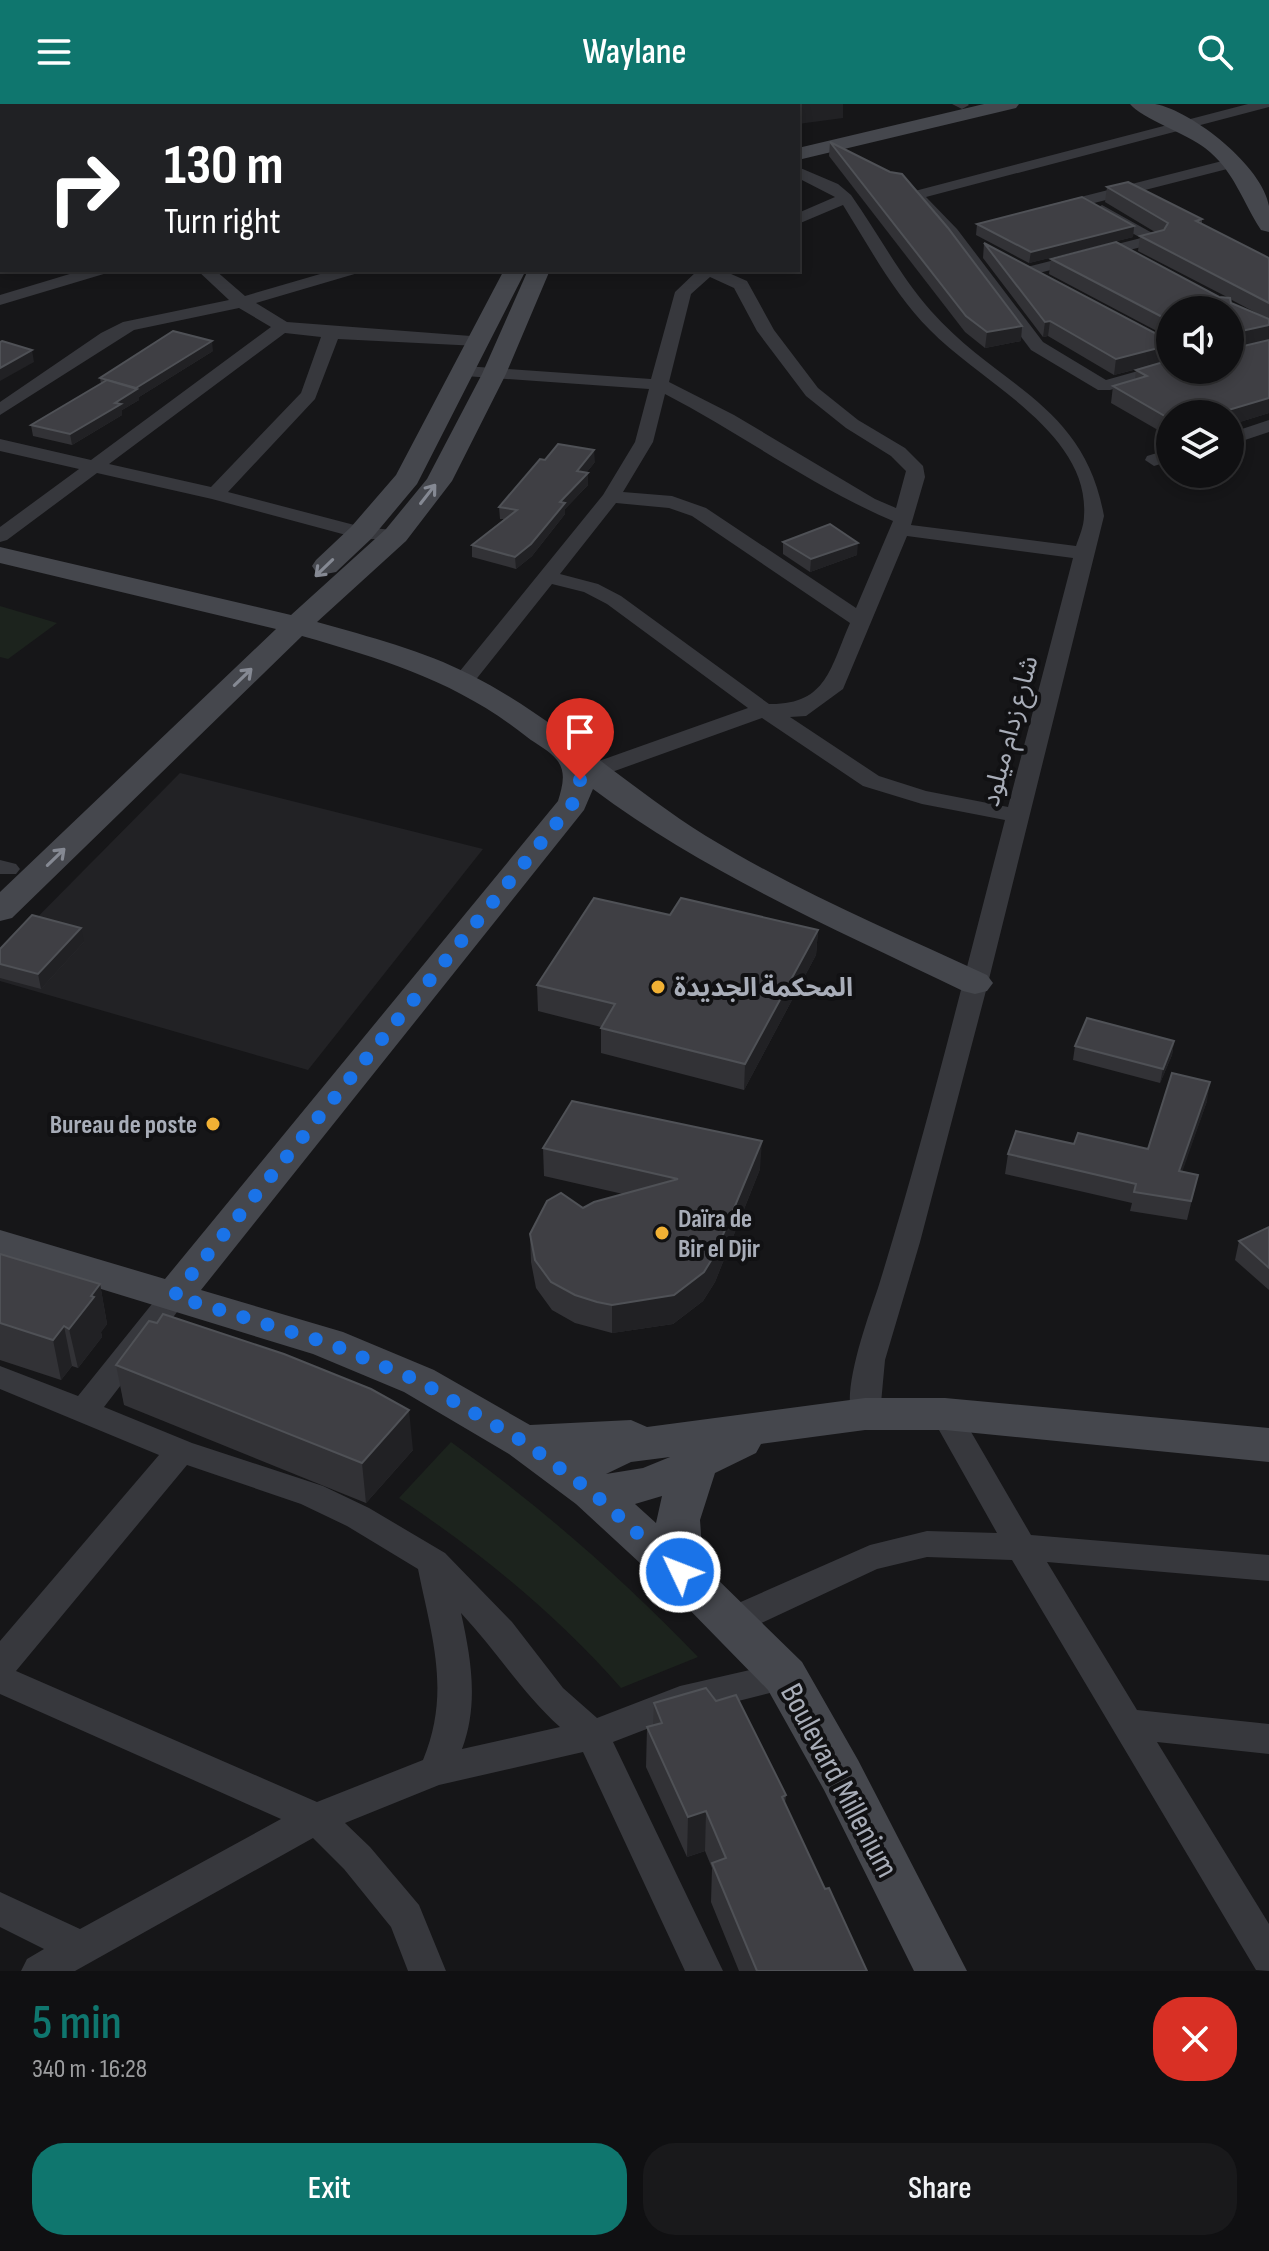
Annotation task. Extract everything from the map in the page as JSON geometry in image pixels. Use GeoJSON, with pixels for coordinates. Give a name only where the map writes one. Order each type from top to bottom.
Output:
{"type":"FeatureCollection","features":[{"type":"Feature","properties":{"kind":"main road"},"geometry":{"type":"LineString","coordinates":[[800,144],[963,104]]}},
{"type":"Feature","properties":{"kind":"main road"},"geometry":{"type":"LineString","coordinates":[[800,154],[1009,104]]}},
{"type":"Feature","properties":{"kind":"main road"},"geometry":{"type":"LineString","coordinates":[[1140,104],[1192,122],[1234,163],[1268,220]]}},
{"type":"Feature","properties":{"kind":"main road"},"geometry":{"type":"LineString","coordinates":[[1164,104],[1238,148],[1255,167],[1269,193]]}},
{"type":"Feature","properties":{"kind":"main road"},"geometry":{"type":"LineString","coordinates":[[0,911],[284,622],[408,478],[514,272]]}},
{"type":"Feature","properties":{"kind":"main road"},"geometry":{"type":"LineString","coordinates":[[3,871],[284,622],[396,535],[439,481],[494,374],[538,272]]}},
{"type":"Feature","properties":{"kind":"main road"},"geometry":{"type":"LineString","coordinates":[[0,555],[284,622],[409,658],[462,682],[522,718],[580,764],[717,857],[777,890],[975,983]]}},
{"type":"Feature","properties":{"kind":"main road"},"geometry":{"type":"LineString","coordinates":[[174,1296],[573,803],[580,780],[580,764]]}},
{"type":"Feature","properties":{"kind":"main road","name":"Boulevard Millenium"},"geometry":{"type":"LineString","coordinates":[[0,1244],[328,1343],[419,1381],[524,1442],[583,1485],[695,1586],[785,1676],[841,1775],[941,1971]]}},
{"type":"Feature","properties":{"kind":"main road"},"geometry":{"type":"LineString","coordinates":[[524,1442],[596,1436],[692,1449],[768,1429],[865,1414],[945,1414],[1269,1445]]}},
{"type":"Feature","properties":{"kind":"main road"},"geometry":{"type":"LineString","coordinates":[[583,1485],[628,1491],[646,1487],[692,1449]]}},
{"type":"Feature","properties":{"kind":"main road"},"geometry":{"type":"LineString","coordinates":[[692,1449],[677,1511],[677,1535],[682,1559],[695,1586]]}},
{"type":"Feature","properties":{"kind":"street"},"geometry":{"type":"LineString","coordinates":[[990,250],[957,231],[916,195],[1265,104]]}},
{"type":"Feature","properties":{"kind":"street"},"geometry":{"type":"LineString","coordinates":[[1045,211],[1234,163]]}},
{"type":"Feature","properties":{"kind":"street","name":"شارع زدام ميلود"},"geometry":{"type":"LineString","coordinates":[[800,173],[833,187],[846,198],[910,295],[936,328],[1042,412],[1065,435],[1093,493],[1094,516],[975,983],[906,1242],[870,1360],[865,1414]]}},
{"type":"Feature","properties":{"kind":"street"},"geometry":{"type":"LineString","coordinates":[[800,218],[846,198]]}},
{"type":"Feature","properties":{"kind":"street"},"geometry":{"type":"LineString","coordinates":[[1054,285],[1022,268],[1155,239],[1085,201]]}},
{"type":"Feature","properties":{"kind":"street"},"geometry":{"type":"LineString","coordinates":[[957,231],[1037,346],[1104,386],[1156,371]]}},
{"type":"Feature","properties":{"kind":"street"},"geometry":{"type":"LineString","coordinates":[[1116,249],[1144,263]]}},
{"type":"Feature","properties":{"kind":"street"},"geometry":{"type":"LineString","coordinates":[[0,300],[94,272]]}},
{"type":"Feature","properties":{"kind":"street"},"geometry":{"type":"LineString","coordinates":[[207,272],[242,302],[282,327],[331,333],[478,341]]}},
{"type":"Feature","properties":{"kind":"street"},"geometry":{"type":"LineString","coordinates":[[0,410],[107,337],[129,326],[242,302],[345,272]]}},
{"type":"Feature","properties":{"kind":"street"},"geometry":{"type":"LineString","coordinates":[[462,682],[611,497],[644,442],[683,292],[706,272]]}},
{"type":"Feature","properties":{"kind":"street"},"geometry":{"type":"LineString","coordinates":[[580,764],[764,710],[798,711],[832,689],[901,524],[915,477],[916,470],[911,463],[852,424],[812,392],[766,331],[741,285],[712,272]]}},
{"type":"Feature","properties":{"kind":"street"},"geometry":{"type":"LineString","coordinates":[[0,536],[282,327]]}},
{"type":"Feature","properties":{"kind":"street"},"geometry":{"type":"LineString","coordinates":[[215,494],[279,423],[309,395],[331,333]]}},
{"type":"Feature","properties":{"kind":"street"},"geometry":{"type":"LineString","coordinates":[[465,371],[661,385],[728,419],[901,524],[1084,553]]}},
{"type":"Feature","properties":{"kind":"street"},"geometry":{"type":"LineString","coordinates":[[1244,434],[1269,426]]}},
{"type":"Feature","properties":{"kind":"street"},"geometry":{"type":"LineString","coordinates":[[0,445],[215,494],[361,533],[396,535]]}},
{"type":"Feature","properties":{"kind":"street"},"geometry":{"type":"LineString","coordinates":[[611,497],[672,502],[699,512],[861,621]]}},
{"type":"Feature","properties":{"kind":"street"},"geometry":{"type":"LineString","coordinates":[[549,577],[591,588],[614,600],[764,710],[871,781],[922,797],[1016,815]]}},
{"type":"Feature","properties":{"kind":"street"},"geometry":{"type":"LineString","coordinates":[[84,1411],[174,1296]]}},
{"type":"Feature","properties":{"kind":"street"},"geometry":{"type":"LineString","coordinates":[[0,1377],[181,1451],[312,1495],[358,1517],[433,1562],[500,1632],[551,1698],[592,1735],[704,1971]]}},
{"type":"Feature","properties":{"kind":"street"},"geometry":{"type":"LineString","coordinates":[[945,1414],[1019,1547],[1131,1724],[1269,1958]]}},
{"type":"Feature","properties":{"kind":"street"},"geometry":{"type":"LineString","coordinates":[[0,1665],[181,1451]]}},
{"type":"Feature","properties":{"kind":"street"},"geometry":{"type":"LineString","coordinates":[[730,1622],[870,1558],[927,1544],[1019,1547],[1269,1568]]}},
{"type":"Feature","properties":{"kind":"street"},"geometry":{"type":"LineString","coordinates":[[433,1562],[455,1679],[456,1700],[449,1737],[436,1770]]}},
{"type":"Feature","properties":{"kind":"street"},"geometry":{"type":"LineString","coordinates":[[40,1971],[316,1818],[436,1770],[592,1735],[680,1701],[785,1676]]}},
{"type":"Feature","properties":{"kind":"street"},"geometry":{"type":"LineString","coordinates":[[0,1679],[316,1818],[357,1858],[406,1917],[427,1971]]}},
{"type":"Feature","properties":{"kind":"street"},"geometry":{"type":"LineString","coordinates":[[1131,1724],[1269,1739]]}},
{"type":"Feature","properties":{"kind":"street"},"geometry":{"type":"LineString","coordinates":[[0,1909],[80,1948]]}},
{"type":"Feature","properties":{"kind":"shaded area"},"geometry":{"type":"Polygon","coordinates":[[[0,606],[57,623],[8,659],[0,657],[0,606]]]}},
{"type":"Feature","properties":{"kind":"shaded area"},"geometry":{"type":"Polygon","coordinates":[[[180,773],[483,849],[308,1070],[0,981],[0,955],[180,773]]]}},
{"type":"Feature","properties":{"kind":"shaded area"},"geometry":{"type":"Polygon","coordinates":[[[451,1442],[579,1544],[698,1657],[621,1688],[571,1635],[516,1586],[459,1540],[399,1498],[451,1442]]]}},
{"type":"Feature","properties":{"kind":"building"},"geometry":{"type":"Polygon","coordinates":[[[830,142],[890,172],[902,174],[948,228],[1022,326],[987,332],[966,316],[830,142]]]}},
{"type":"Feature","properties":{"kind":"building"},"geometry":{"type":"Polygon","coordinates":[[[1128,182],[1202,219],[1196,221],[1269,258],[1269,303],[1140,236],[1164,230],[1168,223],[1107,187],[1128,182]]]}},
{"type":"Feature","properties":{"kind":"building"},"geometry":{"type":"Polygon","coordinates":[[[1082,197],[1134,226],[1031,252],[977,224],[1082,197]]]}},
{"type":"Feature","properties":{"kind":"building"},"geometry":{"type":"Polygon","coordinates":[[[1116,242],[1217,296],[1156,296],[1156,314],[1051,259],[1116,242]]]}},
{"type":"Feature","properties":{"kind":"building"},"geometry":{"type":"Polygon","coordinates":[[[984,243],[1156,334],[1156,349],[1116,359],[1050,321],[1045,322],[984,243]]]}},
{"type":"Feature","properties":{"kind":"building"},"geometry":{"type":"Polygon","coordinates":[[[1244,308],[1269,319],[1269,325],[1244,330],[1244,308]]]}},
{"type":"Feature","properties":{"kind":"building"},"geometry":{"type":"Polygon","coordinates":[[[173,331],[212,341],[136,388],[100,378],[173,331]]]}},
{"type":"Feature","properties":{"kind":"building"},"geometry":{"type":"Polygon","coordinates":[[[1269,340],[1269,398],[1244,405],[1244,400],[1156,400],[1156,411],[1113,386],[1147,376],[1136,370],[1156,364],[1156,384],[1244,384],[1244,346],[1269,340]]]}},
{"type":"Feature","properties":{"kind":"building"},"geometry":{"type":"Polygon","coordinates":[[[2,341],[32,350],[0,368],[2,341]]]}},
{"type":"Feature","properties":{"kind":"building"},"geometry":{"type":"Polygon","coordinates":[[[107,380],[137,389],[115,403],[121,404],[70,434],[31,425],[107,380]]]}},
{"type":"Feature","properties":{"kind":"building"},"geometry":{"type":"Polygon","coordinates":[[[558,444],[594,450],[577,471],[588,473],[560,502],[565,503],[531,544],[515,557],[472,545],[517,510],[499,507],[540,459],[545,460],[558,444]]]}},
{"type":"Feature","properties":{"kind":"building"},"geometry":{"type":"Polygon","coordinates":[[[830,524],[858,543],[811,559],[783,542],[830,524]]]}},
{"type":"Feature","properties":{"kind":"building"},"geometry":{"type":"Polygon","coordinates":[[[594,898],[670,915],[681,898],[818,930],[745,1064],[601,1028],[615,1004],[537,985],[594,898]]]}},
{"type":"Feature","properties":{"kind":"building"},"geometry":{"type":"Polygon","coordinates":[[[32,915],[81,928],[38,974],[0,964],[0,949],[32,915]]]}},
{"type":"Feature","properties":{"kind":"building"},"geometry":{"type":"Polygon","coordinates":[[[1087,1018],[1174,1041],[1163,1069],[1075,1046],[1087,1018]]]}},
{"type":"Feature","properties":{"kind":"building"},"geometry":{"type":"Polygon","coordinates":[[[1172,1073],[1210,1082],[1179,1171],[1198,1175],[1191,1201],[1134,1192],[1136,1184],[1008,1154],[1016,1131],[1074,1144],[1078,1133],[1148,1149],[1172,1073]]]}},
{"type":"Feature","properties":{"kind":"building","name":"Daïra de Bir el Djir"},"geometry":{"type":"Polygon","coordinates":[[[572,1101],[762,1141],[715,1254],[704,1272],[674,1295],[612,1305],[597,1302],[551,1282],[535,1260],[530,1234],[547,1201],[561,1193],[583,1208],[594,1202],[678,1179],[543,1148],[572,1101]]]}},
{"type":"Feature","properties":{"kind":"building"},"geometry":{"type":"Polygon","coordinates":[[[1269,1227],[1269,1268],[1239,1241],[1269,1227]]]}},
{"type":"Feature","properties":{"kind":"building"},"geometry":{"type":"Polygon","coordinates":[[[0,1254],[100,1284],[91,1296],[94,1297],[69,1329],[64,1326],[53,1340],[0,1323],[0,1254]]]}},
{"type":"Feature","properties":{"kind":"building"},"geometry":{"type":"Polygon","coordinates":[[[163,1314],[284,1354],[371,1389],[409,1410],[362,1463],[116,1365],[149,1321],[157,1323],[163,1314]]]}},
{"type":"Feature","properties":{"kind":"building"},"geometry":{"type":"Polygon","coordinates":[[[706,1688],[716,1701],[736,1695],[786,1795],[782,1797],[825,1889],[829,1888],[867,1971],[757,1971],[712,1863],[726,1858],[706,1811],[688,1817],[647,1727],[662,1723],[654,1703],[706,1688]]]}},
{"type":"Feature","properties":{"kind":"place","name":"المحكمة الجديدة"},"geometry":{"type":"Point","coordinates":[658,987]}},
{"type":"Feature","properties":{"kind":"place","name":"Bureau de poste"},"geometry":{"type":"Point","coordinates":[213,1124]}},
{"type":"Feature","properties":{"kind":"place","name":"Daïra de Bir el Djir"},"geometry":{"type":"Point","coordinates":[662,1233]}},
{"type":"Feature","properties":{"kind":"route"},"geometry":{"type":"LineString","coordinates":[[580,780],[573,803],[174,1296],[328,1343],[419,1381],[524,1442],[592,1492],[680,1572]]}}]}
